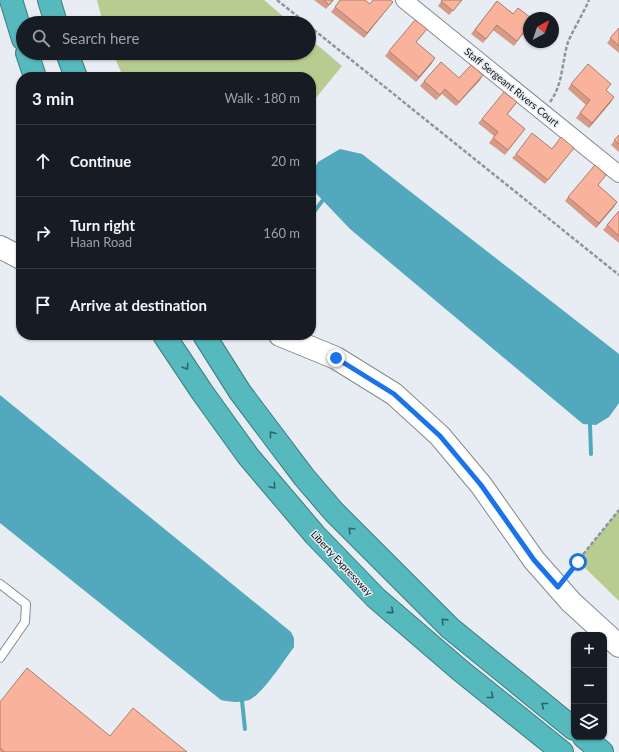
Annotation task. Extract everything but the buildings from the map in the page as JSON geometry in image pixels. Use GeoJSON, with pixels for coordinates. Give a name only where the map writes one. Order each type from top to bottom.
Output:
{"type":"FeatureCollection","features":[{"type":"Feature","properties":{"kind":"highway"},"geometry":{"type":"LineString","coordinates":[[11,0],[16,16]]}},
{"type":"Feature","properties":{"kind":"highway"},"geometry":{"type":"LineString","coordinates":[[49,0],[54,16]]}},
{"type":"Feature","properties":{"kind":"highway"},"geometry":{"type":"LineString","coordinates":[[29,60],[33,72]]}},
{"type":"Feature","properties":{"kind":"highway"},"geometry":{"type":"LineString","coordinates":[[70,60],[74,72]]}},
{"type":"Feature","properties":{"kind":"highway","name":"Liberty Expressway"},"geometry":{"type":"LineString","coordinates":[[167,340],[202,392],[248,456],[315,535],[376,598],[460,671],[562,752]]}},
{"type":"Feature","properties":{"kind":"highway"},"geometry":{"type":"LineString","coordinates":[[208,340],[240,392],[304,477],[334,512],[450,628],[571,727]]}},
{"type":"Feature","properties":{"kind":"highway"},"geometry":{"type":"LineString","coordinates":[[588,740],[602,752]]}},
{"type":"Feature","properties":{"kind":"street","name":"Staff Sergeant Rivers Court"},"geometry":{"type":"LineString","coordinates":[[404,0],[619,174]]}},
{"type":"Feature","properties":{"kind":"street"},"geometry":{"type":"LineString","coordinates":[[0,247],[16,255]]}},
{"type":"Feature","properties":{"kind":"street"},"geometry":{"type":"LineString","coordinates":[[292,340],[336,358],[394,394],[440,436],[481,485],[534,560],[571,602],[619,646]]}},
{"type":"Feature","properties":{"kind":"lane"},"geometry":{"type":"LineString","coordinates":[[0,584],[26,604],[25,622],[0,658]]}},
{"type":"Feature","properties":{"kind":"path"},"geometry":{"type":"LineString","coordinates":[[277,0],[297,16]]}},
{"type":"Feature","properties":{"kind":"path"},"geometry":{"type":"LineString","coordinates":[[542,112],[553,98],[569,42],[588,0]]}},
{"type":"Feature","properties":{"kind":"path"},"geometry":{"type":"LineString","coordinates":[[316,32],[619,275]]}},
{"type":"Feature","properties":{"kind":"path"},"geometry":{"type":"LineString","coordinates":[[558,587],[619,510]]}},
{"type":"Feature","properties":{"kind":"green space"},"geometry":{"type":"Polygon","coordinates":[[[97,0],[264,0],[283,16],[101,16],[97,0]]]}},
{"type":"Feature","properties":{"kind":"green space"},"geometry":{"type":"Polygon","coordinates":[[[316,44],[342,66],[316,98],[316,72],[121,72],[116,60],[316,60],[316,44]]]}},
{"type":"Feature","properties":{"kind":"green space"},"geometry":{"type":"Polygon","coordinates":[[[619,510],[619,601],[578,561],[619,510]]]}},
{"type":"Feature","properties":{"kind":"water"},"geometry":{"type":"Polygon","coordinates":[[[340,149],[362,154],[619,354],[619,403],[609,417],[596,425],[583,424],[350,229],[316,193],[316,166],[318,162],[340,149]]]}},
{"type":"Feature","properties":{"kind":"water"},"geometry":{"type":"Polygon","coordinates":[[[0,395],[291,632],[294,638],[294,647],[267,684],[254,697],[242,702],[221,700],[0,523],[0,395]]]}},
{"type":"Feature","properties":{"kind":"waterway"},"geometry":{"type":"LineString","coordinates":[[316,209],[323,200]]}},
{"type":"Feature","properties":{"kind":"waterway"},"geometry":{"type":"LineString","coordinates":[[590,425],[591,454]]}},
{"type":"Feature","properties":{"kind":"waterway"},"geometry":{"type":"LineString","coordinates":[[242,701],[245,729]]}},
{"type":"Feature","properties":{"kind":"route"},"geometry":{"type":"LineString","coordinates":[[336,358],[394,394],[440,436],[481,485],[534,560],[558,587],[578,562]]}}]}
